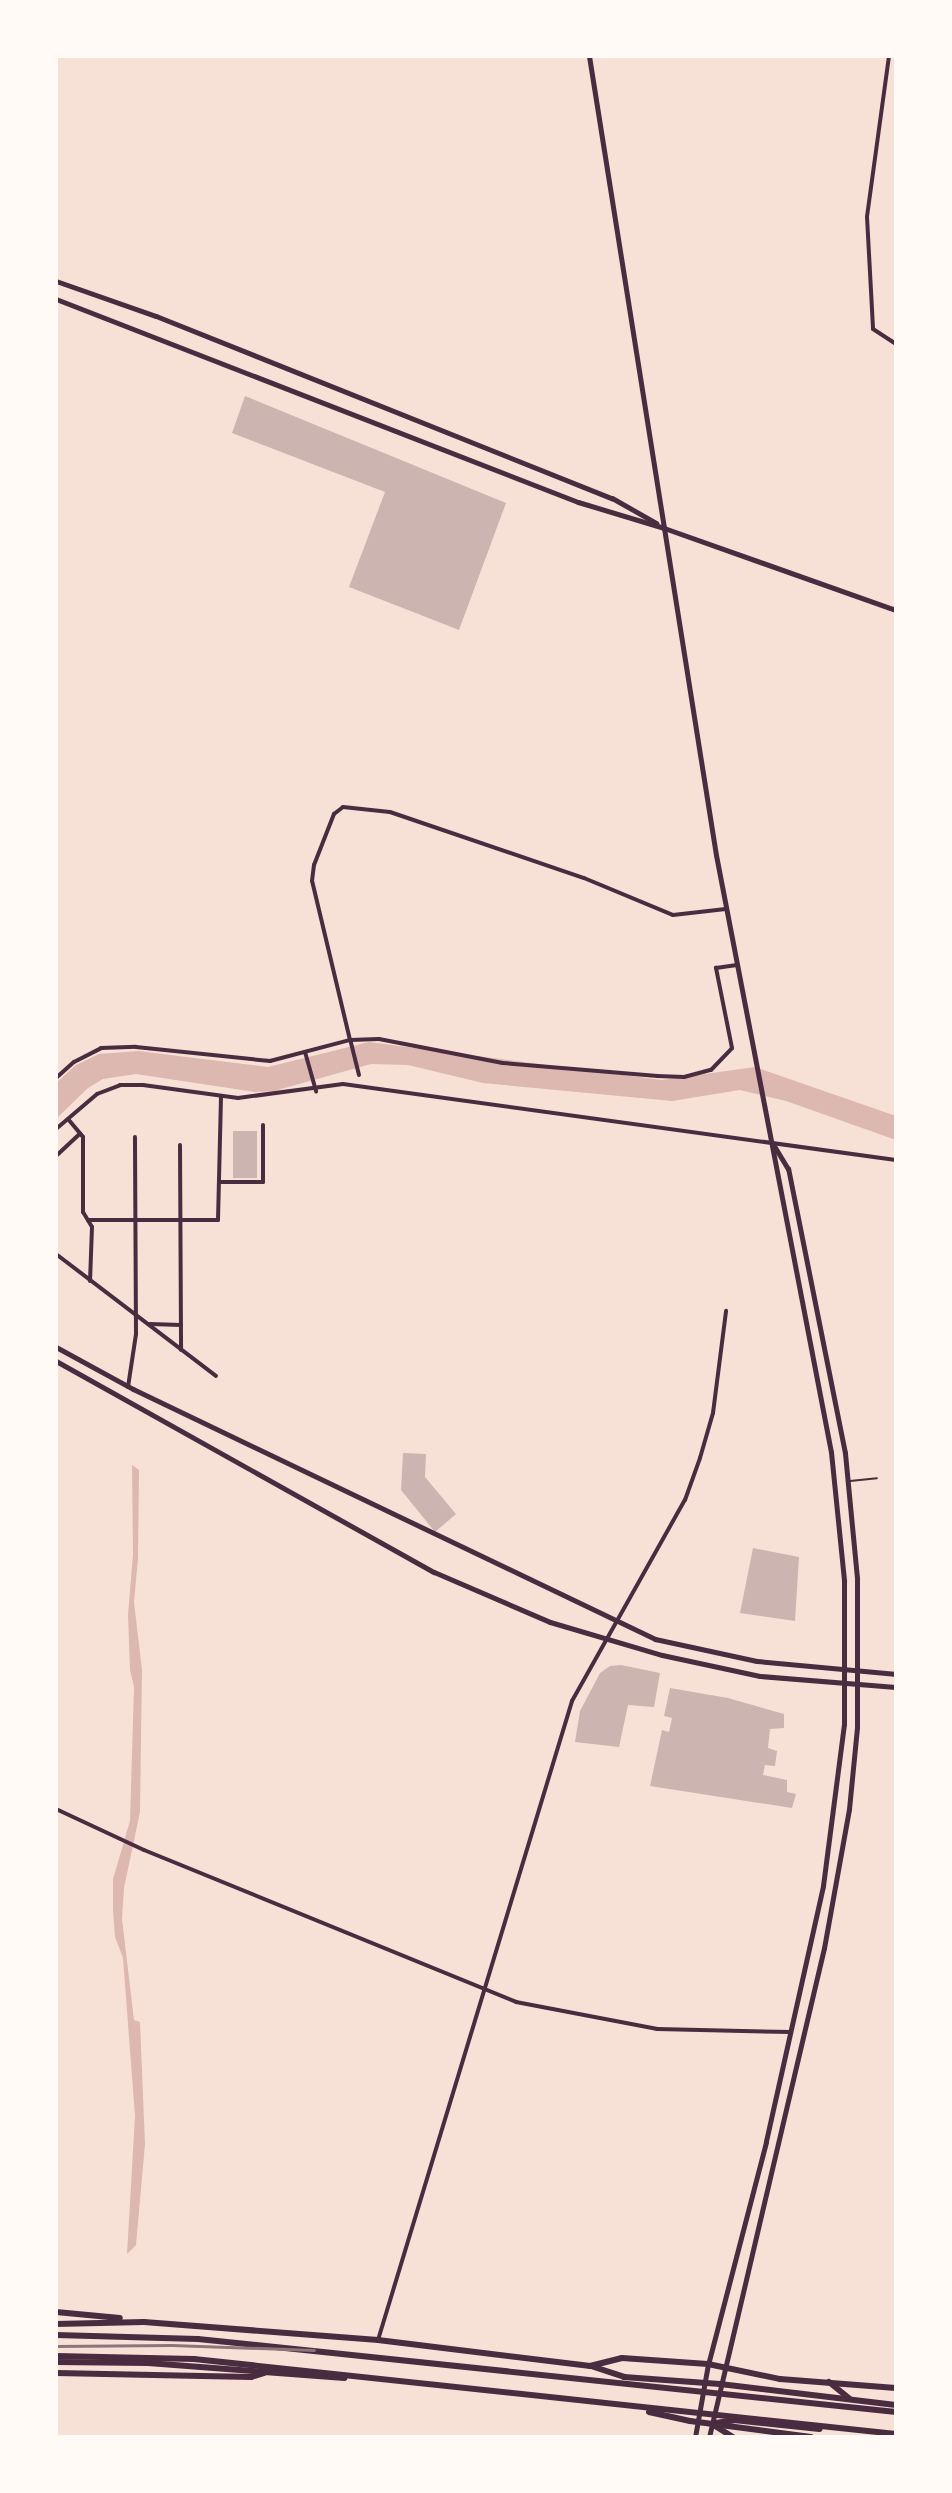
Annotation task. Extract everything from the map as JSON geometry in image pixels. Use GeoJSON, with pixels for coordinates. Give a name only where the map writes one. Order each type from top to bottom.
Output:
{"type":"FeatureCollection","features":[{"type":"Feature","properties":{"kind":"main road"},"geometry":{"type":"LineString","coordinates":[[589,56],[726,909],[834,1478],[844,1581],[845,1685],[832,1827],[791,2032],[708,2364],[695,2437]]}},
{"type":"Feature","properties":{"kind":"main road"},"geometry":{"type":"LineString","coordinates":[[56,281],[156,316],[612,498],[664,528]]}},
{"type":"Feature","properties":{"kind":"main road"},"geometry":{"type":"LineString","coordinates":[[56,299],[578,502],[664,528],[896,610]]}},
{"type":"Feature","properties":{"kind":"main road"},"geometry":{"type":"LineString","coordinates":[[709,2437],[838,1880],[849,1809],[859,1672],[857,1578],[849,1482],[834,1389],[788,1169],[772,1143]]}},
{"type":"Feature","properties":{"kind":"main road"},"geometry":{"type":"LineString","coordinates":[[56,1347],[128,1387],[655,1639],[702,1651],[845,1672],[896,1674]]}},
{"type":"Feature","properties":{"kind":"main road"},"geometry":{"type":"LineString","coordinates":[[56,1361],[434,1572],[550,1622],[606,1640],[760,1676],[896,1687]]}},
{"type":"Feature","properties":{"kind":"main road"},"geometry":{"type":"LineString","coordinates":[[56,2312],[378,2340],[590,2366],[624,2377],[705,2382],[850,2399],[896,2408]]}},
{"type":"Feature","properties":{"kind":"main road"},"geometry":{"type":"LineString","coordinates":[[56,2324],[144,2322]]}},
{"type":"Feature","properties":{"kind":"main road"},"geometry":{"type":"LineString","coordinates":[[56,2335],[198,2339],[866,2408],[896,2408]]}},
{"type":"Feature","properties":{"kind":"main road"},"geometry":{"type":"LineString","coordinates":[[56,2356],[194,2359],[896,2435]]}},
{"type":"Feature","properties":{"kind":"main road"},"geometry":{"type":"LineString","coordinates":[[590,2366],[622,2358],[708,2364],[780,2379],[896,2388]]}},
{"type":"Feature","properties":{"kind":"main road"},"geometry":{"type":"LineString","coordinates":[[56,2362],[270,2371],[622,2405],[712,2424],[734,2420],[896,2435]]}},
{"type":"Feature","properties":{"kind":"main road"},"geometry":{"type":"LineString","coordinates":[[56,2373],[251,2377],[270,2371]]}},
{"type":"Feature","properties":{"kind":"main road"},"geometry":{"type":"LineString","coordinates":[[829,2382],[850,2399]]}},
{"type":"Feature","properties":{"kind":"main road"},"geometry":{"type":"LineString","coordinates":[[616,2405],[690,2421],[811,2437]]}},
{"type":"Feature","properties":{"kind":"main road"},"geometry":{"type":"LineString","coordinates":[[712,2424],[733,2437]]}},
{"type":"Feature","properties":{"kind":"street"},"geometry":{"type":"LineString","coordinates":[[889,56],[867,217],[873,329],[896,344]]}},
{"type":"Feature","properties":{"kind":"street"},"geometry":{"type":"LineString","coordinates":[[359,1075],[312,881],[314,865],[334,814],[343,807],[390,812],[584,878],[673,915],[726,909]]}},
{"type":"Feature","properties":{"kind":"street"},"geometry":{"type":"LineString","coordinates":[[56,1078],[74,1062],[101,1048],[136,1047],[270,1061],[350,1042],[405,1041],[503,1063],[684,1077],[711,1070],[732,1048],[716,968],[737,965]]}},
{"type":"Feature","properties":{"kind":"street"},"geometry":{"type":"LineString","coordinates":[[305,1052],[316,1091]]}},
{"type":"Feature","properties":{"kind":"street"},"geometry":{"type":"LineString","coordinates":[[56,1129],[97,1094],[120,1085],[238,1098],[316,1091],[343,1084],[896,1160]]}},
{"type":"Feature","properties":{"kind":"street"},"geometry":{"type":"LineString","coordinates":[[88,1220],[218,1220],[221,1096]]}},
{"type":"Feature","properties":{"kind":"street"},"geometry":{"type":"LineString","coordinates":[[68,1119],[80,1134],[83,1212],[92,1227],[90,1281]]}},
{"type":"Feature","properties":{"kind":"street"},"geometry":{"type":"LineString","coordinates":[[219,1182],[263,1182],[263,1125]]}},
{"type":"Feature","properties":{"kind":"street"},"geometry":{"type":"LineString","coordinates":[[56,1156],[80,1134]]}},
{"type":"Feature","properties":{"kind":"street"},"geometry":{"type":"LineString","coordinates":[[128,1387],[136,1316],[135,1137]]}},
{"type":"Feature","properties":{"kind":"street"},"geometry":{"type":"LineString","coordinates":[[180,1145],[181,1350]]}},
{"type":"Feature","properties":{"kind":"street"},"geometry":{"type":"LineString","coordinates":[[56,1254],[216,1376]]}},
{"type":"Feature","properties":{"kind":"street"},"geometry":{"type":"LineString","coordinates":[[378,2340],[572,1701],[685,1500],[700,1458],[713,1413],[726,1311]]}},
{"type":"Feature","properties":{"kind":"street"},"geometry":{"type":"LineString","coordinates":[[147,1324],[181,1325]]}},
{"type":"Feature","properties":{"kind":"street"},"geometry":{"type":"LineString","coordinates":[[56,1809],[113,1837],[516,2002],[657,2029],[791,2032]]}},
{"type":"Feature","properties":{"kind":"lane"},"geometry":{"type":"LineString","coordinates":[[849,1482],[877,1478]]}},
{"type":"Feature","properties":{"kind":"shaded area"},"geometry":{"type":"Polygon","coordinates":[[[369,1042],[662,1080],[755,1067],[896,1116],[896,1140],[786,1101],[740,1090],[672,1101],[483,1083],[408,1065],[371,1064],[274,1091],[255,1092],[136,1074],[103,1079],[88,1088],[56,1119],[56,1083],[76,1065],[99,1054],[138,1051],[268,1067],[369,1042]]]}},
{"type":"Feature","properties":{"kind":"shaded area"},"geometry":{"type":"Polygon","coordinates":[[[132,1465],[139,1470],[134,1602],[142,1670],[140,1812],[124,1888],[122,1919],[134,2020],[140,2022],[145,2144],[136,2245],[127,2254],[135,2116],[123,1958],[115,1937],[113,1879],[130,1821],[134,1687],[130,1670],[128,1615],[133,1554],[132,1465]]]}},
{"type":"Feature","properties":{"kind":"building"},"geometry":{"type":"Polygon","coordinates":[[[245,396],[506,503],[459,630],[349,587],[385,492],[232,433],[245,396]]]}},
{"type":"Feature","properties":{"kind":"building"},"geometry":{"type":"Polygon","coordinates":[[[233,1131],[257,1131],[257,1178],[233,1178],[233,1131]]]}},
{"type":"Feature","properties":{"kind":"building"},"geometry":{"type":"Polygon","coordinates":[[[403,1453],[426,1454],[425,1477],[456,1514],[435,1532],[401,1490],[403,1453]]]}},
{"type":"Feature","properties":{"kind":"building"},"geometry":{"type":"Polygon","coordinates":[[[753,1548],[799,1557],[795,1621],[740,1613],[753,1548]]]}},
{"type":"Feature","properties":{"kind":"building"},"geometry":{"type":"Polygon","coordinates":[[[621,1665],[660,1673],[654,1707],[628,1705],[619,1747],[575,1742],[580,1711],[600,1673],[610,1666],[621,1665]]]}},
{"type":"Feature","properties":{"kind":"building"},"geometry":{"type":"Polygon","coordinates":[[[670,1688],[728,1698],[784,1714],[784,1728],[770,1729],[768,1748],[777,1751],[775,1766],[765,1765],[763,1775],[787,1780],[787,1792],[796,1794],[792,1808],[650,1786],[662,1730],[669,1732],[672,1718],[664,1716],[670,1688]]]}},
{"type":"Feature","properties":{"kind":"railway"},"geometry":{"type":"LineString","coordinates":[[56,2346],[172,2345],[314,2350]]}}]}
